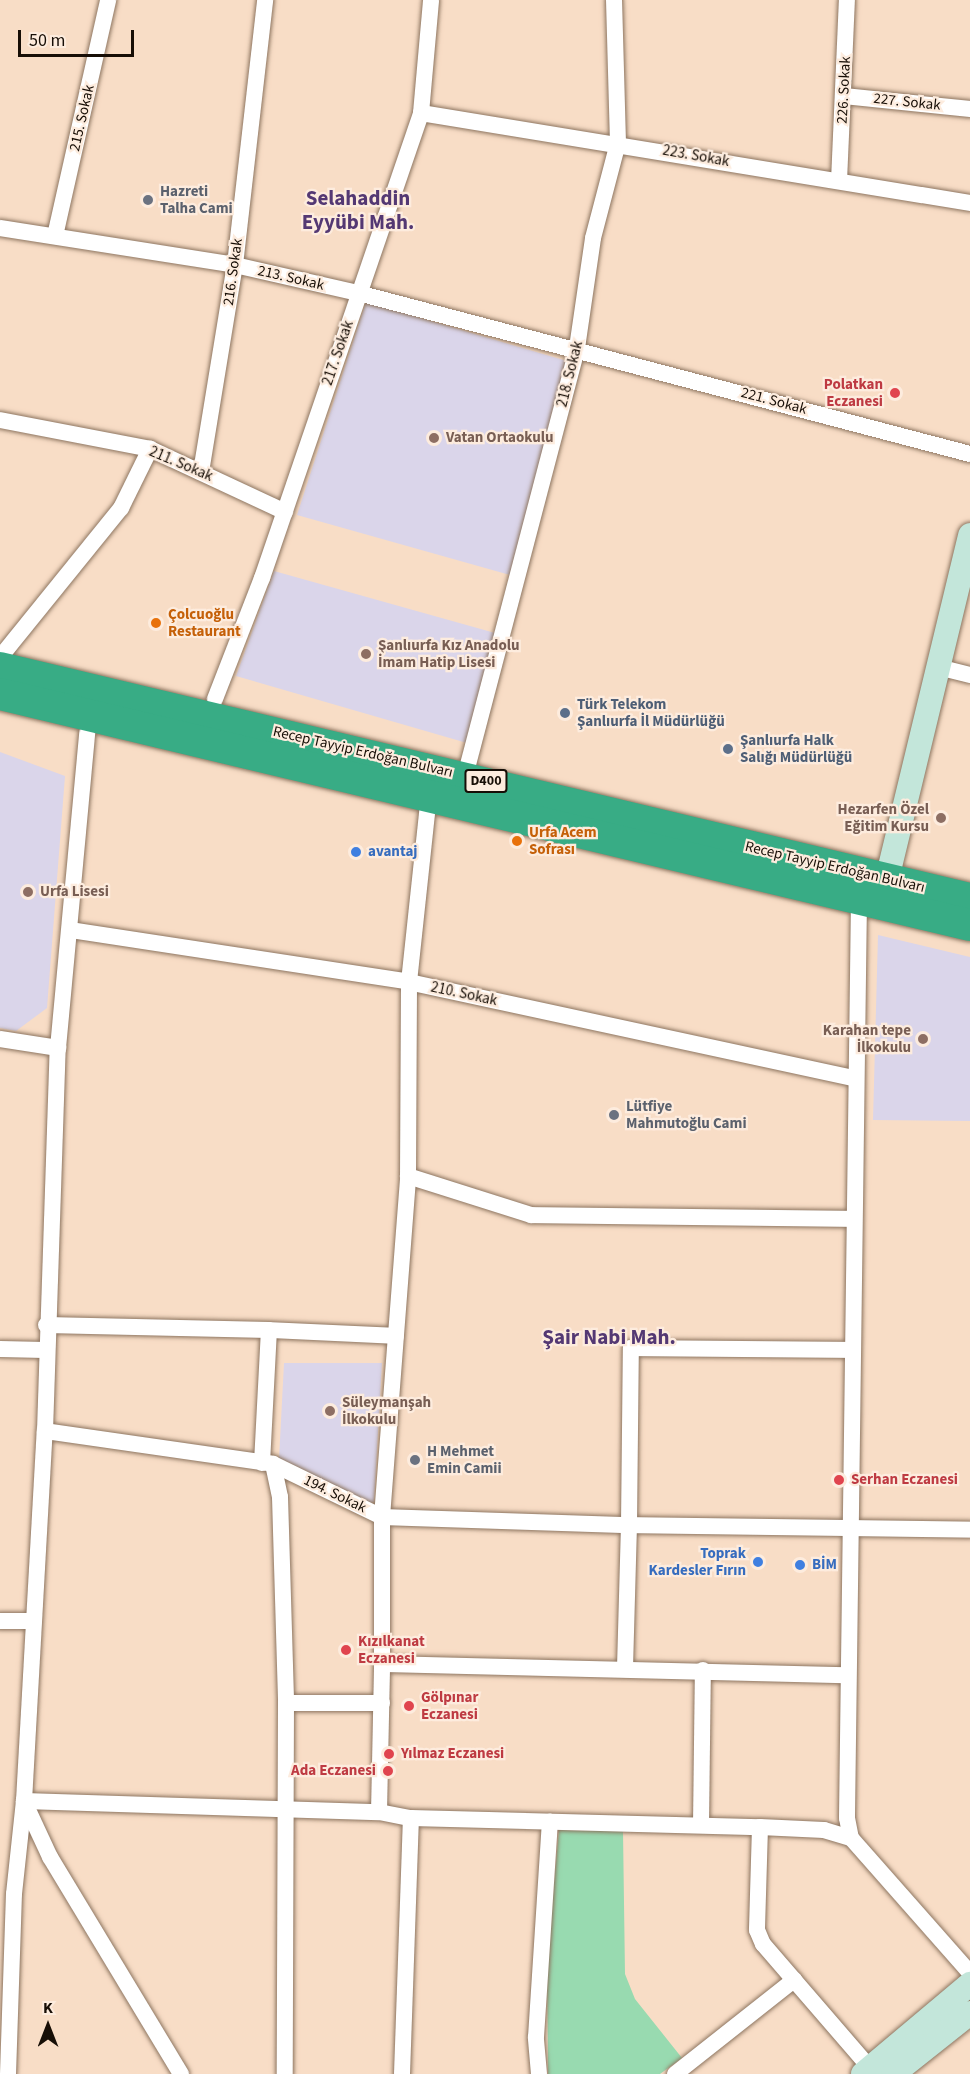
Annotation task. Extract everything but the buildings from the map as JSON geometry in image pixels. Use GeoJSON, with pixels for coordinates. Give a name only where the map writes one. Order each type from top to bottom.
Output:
{"type":"FeatureCollection","features":[{"type":"Feature","properties":{"kind":"highway","name":"Recep Tayyip Erdoğan Bulvarı"},"geometry":{"type":"LineString","coordinates":[[2,655],[410,782],[465,776],[970,899]]}},
{"type":"Feature","properties":{"kind":"highway"},"geometry":{"type":"LineString","coordinates":[[2,655],[215,699],[368,738],[410,782]]}},
{"type":"Feature","properties":{"kind":"highway","name":"Recep Tayyip Erdoğan Bulvarı"},"geometry":{"type":"LineString","coordinates":[[0,694],[410,782],[859,899],[970,925]]}},
{"type":"Feature","properties":{"kind":"highway"},"geometry":{"type":"LineString","coordinates":[[0,712],[351,795],[410,782]]}},
{"type":"Feature","properties":{"kind":"street","name":"215. Sokak"},"geometry":{"type":"LineString","coordinates":[[55,236],[108,0]]}},
{"type":"Feature","properties":{"kind":"street","name":"216. Sokak"},"geometry":{"type":"LineString","coordinates":[[201,472],[235,266],[265,0]]}},
{"type":"Feature","properties":{"kind":"street","name":"217. Sokak"},"geometry":{"type":"LineString","coordinates":[[215,699],[285,512],[421,113],[431,0]]}},
{"type":"Feature","properties":{"kind":"street","name":"218. Sokak"},"geometry":{"type":"LineString","coordinates":[[465,776],[577,348],[593,238],[618,143],[614,0]]}},
{"type":"Feature","properties":{"kind":"street","name":"226. Sokak"},"geometry":{"type":"LineString","coordinates":[[838,181],[847,0]]}},
{"type":"Feature","properties":{"kind":"street","name":"227. Sokak"},"geometry":{"type":"LineString","coordinates":[[844,96],[970,108]]}},
{"type":"Feature","properties":{"kind":"street","name":"223. Sokak"},"geometry":{"type":"LineString","coordinates":[[421,113],[618,143],[970,203]]}},
{"type":"Feature","properties":{"kind":"street","name":"213. Sokak"},"geometry":{"type":"LineString","coordinates":[[0,228],[235,266],[358,293],[577,348]]}},
{"type":"Feature","properties":{"kind":"street","name":"221. Sokak"},"geometry":{"type":"LineString","coordinates":[[577,348],[970,454]]}},
{"type":"Feature","properties":{"kind":"street","name":"211. Sokak"},"geometry":{"type":"LineString","coordinates":[[0,420],[150,449],[285,512]]}},
{"type":"Feature","properties":{"kind":"street"},"geometry":{"type":"LineString","coordinates":[[2,655],[121,508],[150,449]]}},
{"type":"Feature","properties":{"kind":"street"},"geometry":{"type":"LineString","coordinates":[[887,879],[970,535]]}},
{"type":"Feature","properties":{"kind":"street"},"geometry":{"type":"LineString","coordinates":[[938,667],[970,675]]}},
{"type":"Feature","properties":{"kind":"street"},"geometry":{"type":"LineString","coordinates":[[8,2074],[15,1894],[24,1801],[45,1431],[45,1350],[58,1048],[71,930],[87,733]]}},
{"type":"Feature","properties":{"kind":"street"},"geometry":{"type":"LineString","coordinates":[[379,1812],[382,1703],[381,1517],[408,1176],[410,782]]}},
{"type":"Feature","properties":{"kind":"street"},"geometry":{"type":"LineString","coordinates":[[859,899],[854,1078],[852,1526],[847,1818],[851,1838],[970,1973]]}},
{"type":"Feature","properties":{"kind":"street","name":"210. Sokak"},"geometry":{"type":"LineString","coordinates":[[71,930],[410,982],[854,1078]]}},
{"type":"Feature","properties":{"kind":"street"},"geometry":{"type":"LineString","coordinates":[[0,1039],[58,1048]]}},
{"type":"Feature","properties":{"kind":"street"},"geometry":{"type":"LineString","coordinates":[[408,1176],[531,1215],[853,1219]]}},
{"type":"Feature","properties":{"kind":"street"},"geometry":{"type":"LineString","coordinates":[[46,1325],[269,1330],[396,1336]]}},
{"type":"Feature","properties":{"kind":"street"},"geometry":{"type":"LineString","coordinates":[[269,1330],[267,1464],[280,1497],[286,1703],[288,1809],[285,2074]]}},
{"type":"Feature","properties":{"kind":"street"},"geometry":{"type":"LineString","coordinates":[[625,1668],[631,1348],[853,1350]]}},
{"type":"Feature","properties":{"kind":"street"},"geometry":{"type":"LineString","coordinates":[[0,1349],[45,1350]]}},
{"type":"Feature","properties":{"kind":"street","name":"194. Sokak"},"geometry":{"type":"LineString","coordinates":[[45,1431],[267,1464],[381,1517],[629,1525],[852,1526],[970,1530]]}},
{"type":"Feature","properties":{"kind":"street"},"geometry":{"type":"LineString","coordinates":[[0,1620],[34,1621]]}},
{"type":"Feature","properties":{"kind":"street"},"geometry":{"type":"LineString","coordinates":[[382,1664],[848,1675]]}},
{"type":"Feature","properties":{"kind":"street"},"geometry":{"type":"LineString","coordinates":[[701,1825],[703,1670]]}},
{"type":"Feature","properties":{"kind":"street"},"geometry":{"type":"LineString","coordinates":[[286,1703],[382,1703]]}},
{"type":"Feature","properties":{"kind":"street"},"geometry":{"type":"LineString","coordinates":[[24,1801],[379,1812],[411,1818],[760,1827],[824,1830],[851,1838]]}},
{"type":"Feature","properties":{"kind":"street"},"geometry":{"type":"LineString","coordinates":[[24,1801],[50,1857],[181,2074]]}},
{"type":"Feature","properties":{"kind":"street"},"geometry":{"type":"LineString","coordinates":[[402,2074],[411,1818]]}},
{"type":"Feature","properties":{"kind":"street"},"geometry":{"type":"LineString","coordinates":[[539,2074],[536,2037],[550,1821]]}},
{"type":"Feature","properties":{"kind":"street"},"geometry":{"type":"LineString","coordinates":[[760,1827],[757,1929],[764,1944],[875,2072]]}},
{"type":"Feature","properties":{"kind":"street"},"geometry":{"type":"LineString","coordinates":[[675,2074],[794,1980]]}},
{"type":"Feature","properties":{"kind":"street"},"geometry":{"type":"LineString","coordinates":[[875,2072],[970,1984]]}},
{"type":"Feature","properties":{"kind":"street"},"geometry":{"type":"LineString","coordinates":[[875,2072],[970,2013]]}},
{"type":"Feature","properties":{"kind":"shaded area","name":"Vatan Ortaokulu"},"geometry":{"type":"Polygon","coordinates":[[[366,302],[567,361],[510,575],[297,515],[366,302]]]}},
{"type":"Feature","properties":{"kind":"shaded area","name":"Şanlıurfa Kız Anadolu İmam Hatip Lisesi"},"geometry":{"type":"Polygon","coordinates":[[[274,571],[495,633],[467,743],[236,676],[274,571]]]}},
{"type":"Feature","properties":{"kind":"shaded area","name":"Urfa Lisesi"},"geometry":{"type":"Polygon","coordinates":[[[0,752],[65,776],[47,1008],[16,1031],[0,1028],[0,752]]]}},
{"type":"Feature","properties":{"kind":"shaded area","name":"Karahan tepe İlkokulu"},"geometry":{"type":"Polygon","coordinates":[[[878,935],[970,957],[970,1121],[873,1120],[878,935]]]}},
{"type":"Feature","properties":{"kind":"shaded area","name":"Süleymanşah İlkokulu"},"geometry":{"type":"Polygon","coordinates":[[[284,1363],[382,1363],[374,1502],[364,1505],[279,1459],[284,1363]]]}},
{"type":"Feature","properties":{"kind":"green space"},"geometry":{"type":"Polygon","coordinates":[[[559,1830],[623,1831],[625,1974],[635,1999],[682,2058],[660,2074],[548,2074],[547,1960],[559,1830]]]}},
{"type":"Feature","properties":{"kind":"place","name":"Hazreti Talha Cami"},"geometry":{"type":"Point","coordinates":[148,200]}},
{"type":"Feature","properties":{"kind":"place","name":"Polatkan Eczanesi"},"geometry":{"type":"Point","coordinates":[895,393]}},
{"type":"Feature","properties":{"kind":"place","name":"Vatan Ortaokulu"},"geometry":{"type":"Point","coordinates":[434,438]}},
{"type":"Feature","properties":{"kind":"place","name":"Çolcuoğlu Restaurant"},"geometry":{"type":"Point","coordinates":[156,623]}},
{"type":"Feature","properties":{"kind":"place","name":"Şanlıurfa Kız Anadolu İmam Hatip Lisesi"},"geometry":{"type":"Point","coordinates":[366,654]}},
{"type":"Feature","properties":{"kind":"place","name":"Türk Telekom Şanlıurfa İl Müdürlüğü"},"geometry":{"type":"Point","coordinates":[565,713]}},
{"type":"Feature","properties":{"kind":"place","name":"Şanlıurfa Halk Salığı Müdürlüğü"},"geometry":{"type":"Point","coordinates":[728,749]}},
{"type":"Feature","properties":{"kind":"place","name":"Hezarfen Özel Eğitim Kursu"},"geometry":{"type":"Point","coordinates":[941,818]}},
{"type":"Feature","properties":{"kind":"place","name":"Urfa Acem Sofrası"},"geometry":{"type":"Point","coordinates":[517,841]}},
{"type":"Feature","properties":{"kind":"place","name":"avantaj"},"geometry":{"type":"Point","coordinates":[356,852]}},
{"type":"Feature","properties":{"kind":"place","name":"Urfa Lisesi"},"geometry":{"type":"Point","coordinates":[28,892]}},
{"type":"Feature","properties":{"kind":"place","name":"Karahan tepe İlkokulu"},"geometry":{"type":"Point","coordinates":[923,1039]}},
{"type":"Feature","properties":{"kind":"place","name":"Lütfiye Mahmutoğlu Cami"},"geometry":{"type":"Point","coordinates":[614,1115]}},
{"type":"Feature","properties":{"kind":"place","name":"Süleymanşah İlkokulu"},"geometry":{"type":"Point","coordinates":[330,1411]}},
{"type":"Feature","properties":{"kind":"place","name":"H Mehmet Emin Camii"},"geometry":{"type":"Point","coordinates":[415,1460]}},
{"type":"Feature","properties":{"kind":"place","name":"Serhan Eczanesi"},"geometry":{"type":"Point","coordinates":[839,1480]}},
{"type":"Feature","properties":{"kind":"place","name":"Toprak Kardesler Fırın"},"geometry":{"type":"Point","coordinates":[758,1562]}},
{"type":"Feature","properties":{"kind":"place","name":"BİM"},"geometry":{"type":"Point","coordinates":[800,1565]}},
{"type":"Feature","properties":{"kind":"place","name":"Kızılkanat Eczanesi"},"geometry":{"type":"Point","coordinates":[346,1650]}},
{"type":"Feature","properties":{"kind":"place","name":"Gölpınar Eczanesi"},"geometry":{"type":"Point","coordinates":[409,1706]}},
{"type":"Feature","properties":{"kind":"place","name":"Yılmaz Eczanesi"},"geometry":{"type":"Point","coordinates":[389,1754]}},
{"type":"Feature","properties":{"kind":"place","name":"Ada Eczanesi"},"geometry":{"type":"Point","coordinates":[388,1771]}},
{"type":"Feature","properties":{"kind":"district","name":"Selahaddin Eyyübi Mah."},"geometry":{"type":"Point","coordinates":[358,210]}},
{"type":"Feature","properties":{"kind":"district","name":"Şair Nabi Mah."},"geometry":{"type":"Point","coordinates":[609,1337]}}]}
